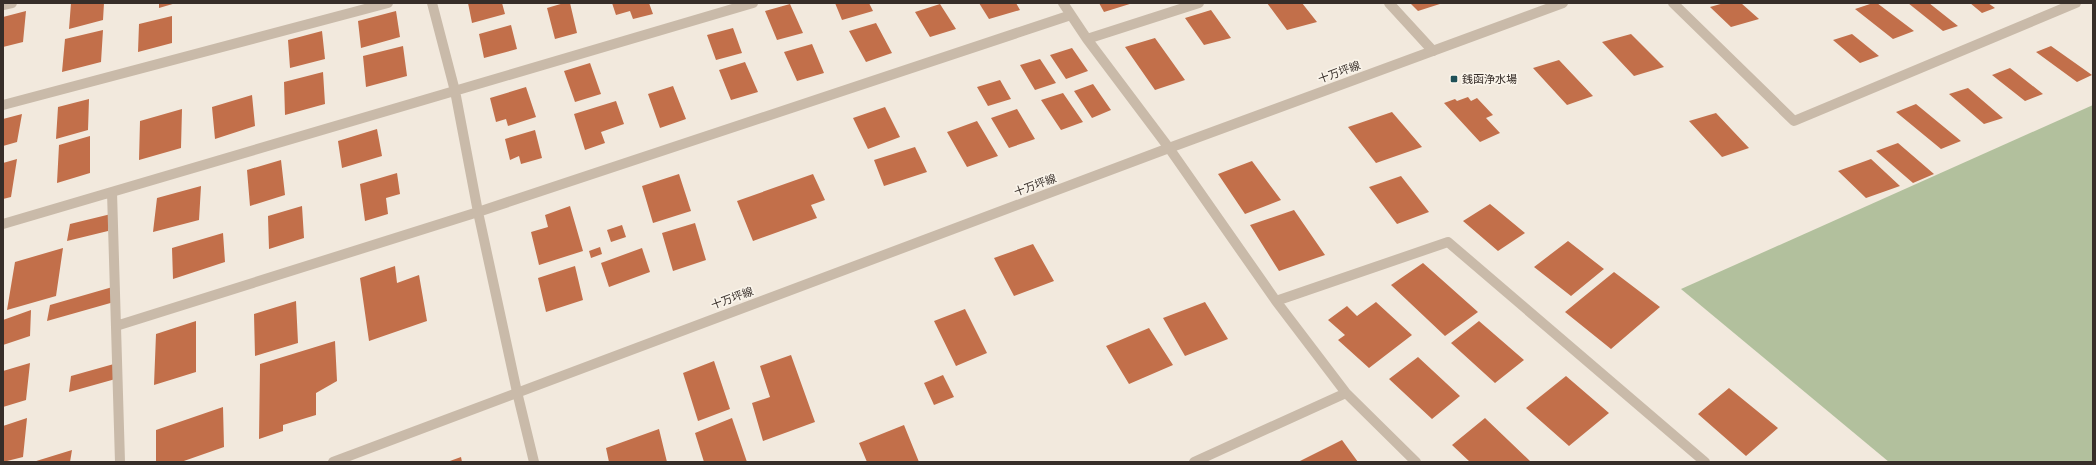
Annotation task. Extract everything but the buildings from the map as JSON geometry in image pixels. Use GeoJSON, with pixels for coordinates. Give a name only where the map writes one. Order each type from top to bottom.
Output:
{"type":"FeatureCollection","features":[{"type":"Feature","properties":{"kind":"street"},"geometry":{"type":"LineString","coordinates":[[3,6],[12,3]]}},
{"type":"Feature","properties":{"kind":"street"},"geometry":{"type":"LineString","coordinates":[[3,105],[388,3]]}},
{"type":"Feature","properties":{"kind":"street"},"geometry":{"type":"LineString","coordinates":[[432,3],[455,91],[478,212],[517,392],[534,462]]}},
{"type":"Feature","properties":{"kind":"street"},"geometry":{"type":"LineString","coordinates":[[3,224],[753,3]]}},
{"type":"Feature","properties":{"kind":"street"},"geometry":{"type":"LineString","coordinates":[[1063,3],[1087,40],[1169,148],[1276,301],[1346,393],[1416,462]]}},
{"type":"Feature","properties":{"kind":"street"},"geometry":{"type":"LineString","coordinates":[[1087,40],[1199,3]]}},
{"type":"Feature","properties":{"kind":"street"},"geometry":{"type":"LineString","coordinates":[[1389,3],[1433,51]]}},
{"type":"Feature","properties":{"kind":"street","name":"十万坪線"},"geometry":{"type":"LineString","coordinates":[[333,462],[1169,148],[1563,3]]}},
{"type":"Feature","properties":{"kind":"street"},"geometry":{"type":"LineString","coordinates":[[1673,3],[1794,121],[2076,3]]}},
{"type":"Feature","properties":{"kind":"street"},"geometry":{"type":"LineString","coordinates":[[116,326],[478,212],[1071,15]]}},
{"type":"Feature","properties":{"kind":"street"},"geometry":{"type":"LineString","coordinates":[[112,192],[120,462]]}},
{"type":"Feature","properties":{"kind":"street"},"geometry":{"type":"LineString","coordinates":[[1276,301],[1448,242],[1705,462]]}},
{"type":"Feature","properties":{"kind":"street"},"geometry":{"type":"LineString","coordinates":[[1194,462],[1346,393]]}},
{"type":"Feature","properties":{"kind":"green space"},"geometry":{"type":"Polygon","coordinates":[[[2093,105],[2093,462],[1889,462],[1681,289],[2093,105]]]}},
{"type":"Feature","properties":{"kind":"place","name":"銭函浄水場"},"geometry":{"type":"Point","coordinates":[1454,79]}}]}
